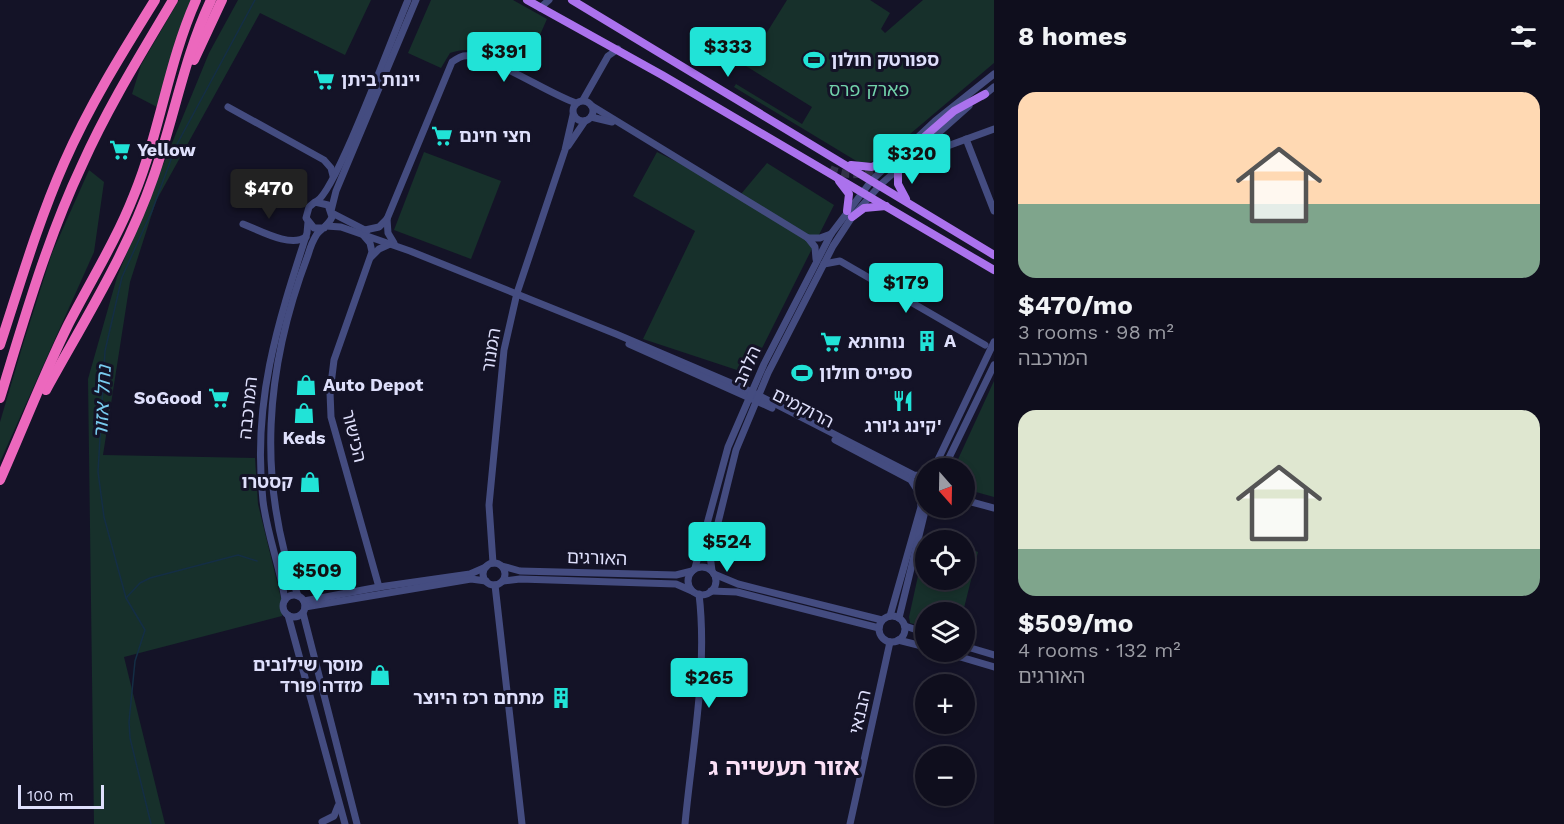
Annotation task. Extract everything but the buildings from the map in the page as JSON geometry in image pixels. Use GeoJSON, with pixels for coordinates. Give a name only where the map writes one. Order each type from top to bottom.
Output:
{"type":"FeatureCollection","features":[{"type":"Feature","properties":{"kind":"highway"},"geometry":{"type":"LineString","coordinates":[[0,345],[30,253],[64,163],[107,78],[155,0]]}},
{"type":"Feature","properties":{"kind":"highway"},"geometry":{"type":"LineString","coordinates":[[0,398],[45,257],[77,175],[115,97],[173,0]]}},
{"type":"Feature","properties":{"kind":"highway"},"geometry":{"type":"LineString","coordinates":[[0,480],[68,326],[110,250],[135,194],[151,147],[181,38],[196,0]]}},
{"type":"Feature","properties":{"kind":"highway"},"geometry":{"type":"LineString","coordinates":[[15,445],[126,242],[153,178],[185,66],[211,0]]}},
{"type":"Feature","properties":{"kind":"highway"},"geometry":{"type":"LineString","coordinates":[[175,107],[222,0]]}},
{"type":"Feature","properties":{"kind":"main road"},"geometry":{"type":"LineString","coordinates":[[527,0],[542,4],[826,169],[994,270]]}},
{"type":"Feature","properties":{"kind":"main road"},"geometry":{"type":"LineString","coordinates":[[572,0],[994,255]]}},
{"type":"Feature","properties":{"kind":"main road"},"geometry":{"type":"LineString","coordinates":[[582,0],[588,9]]}},
{"type":"Feature","properties":{"kind":"main road"},"geometry":{"type":"LineString","coordinates":[[835,159],[856,166],[872,167],[898,160],[954,111],[985,94]]}},
{"type":"Feature","properties":{"kind":"main road"},"geometry":{"type":"LineString","coordinates":[[898,160],[901,192],[915,208]]}},
{"type":"Feature","properties":{"kind":"main road"},"geometry":{"type":"LineString","coordinates":[[826,169],[846,189],[850,214],[864,208],[887,206]]}},
{"type":"Feature","properties":{"kind":"street"},"geometry":{"type":"LineString","coordinates":[[408,0],[324,196],[306,210],[308,222],[315,228],[325,227],[331,222],[336,191],[416,0]]}},
{"type":"Feature","properties":{"kind":"street"},"geometry":{"type":"LineString","coordinates":[[542,4],[549,0]]}},
{"type":"Feature","properties":{"kind":"street"},"geometry":{"type":"LineString","coordinates":[[601,40],[607,47],[608,56]]}},
{"type":"Feature","properties":{"kind":"street","name":"המנור"},"geometry":{"type":"LineString","coordinates":[[489,565],[489,505],[504,350],[517,293],[581,106],[608,56],[618,49]]}},
{"type":"Feature","properties":{"kind":"street"},"geometry":{"type":"LineString","coordinates":[[392,243],[388,233],[387,219],[446,75],[452,62],[460,57],[470,56],[615,122],[808,238],[814,247],[816,260]]}},
{"type":"Feature","properties":{"kind":"street"},"geometry":{"type":"LineString","coordinates":[[898,160],[994,74]]}},
{"type":"Feature","properties":{"kind":"street"},"geometry":{"type":"LineString","coordinates":[[985,94],[994,87]]}},
{"type":"Feature","properties":{"kind":"street"},"geometry":{"type":"LineString","coordinates":[[581,106],[588,119]]}},
{"type":"Feature","properties":{"kind":"street"},"geometry":{"type":"LineString","coordinates":[[581,106],[588,119]]}},
{"type":"Feature","properties":{"kind":"street"},"geometry":{"type":"LineString","coordinates":[[228,107],[324,160],[331,168],[333,177]]}},
{"type":"Feature","properties":{"kind":"street"},"geometry":{"type":"LineString","coordinates":[[588,119],[615,122]]}},
{"type":"Feature","properties":{"kind":"street","name":"המנור"},"geometry":{"type":"LineString","coordinates":[[565,150],[588,119]]}},
{"type":"Feature","properties":{"kind":"street"},"geometry":{"type":"LineString","coordinates":[[932,152],[994,129]]}},
{"type":"Feature","properties":{"kind":"street"},"geometry":{"type":"LineString","coordinates":[[966,139],[994,211]]}},
{"type":"Feature","properties":{"kind":"street"},"geometry":{"type":"LineString","coordinates":[[324,160],[343,155]]}},
{"type":"Feature","properties":{"kind":"street","name":"הלהב"},"geometry":{"type":"LineString","coordinates":[[762,379],[861,191],[898,160]]}},
{"type":"Feature","properties":{"kind":"street","name":"הלהב"},"geometry":{"type":"LineString","coordinates":[[713,572],[710,555],[736,450],[762,379],[816,260],[831,234],[880,185],[898,160]]}},
{"type":"Feature","properties":{"kind":"street"},"geometry":{"type":"LineString","coordinates":[[315,202],[324,202],[332,212]]}},
{"type":"Feature","properties":{"kind":"street","name":"הרוקמים"},"geometry":{"type":"LineString","coordinates":[[332,212],[364,232]]}},
{"type":"Feature","properties":{"kind":"street"},"geometry":{"type":"LineString","coordinates":[[370,259],[371,247],[364,232],[379,226],[387,219]]}},
{"type":"Feature","properties":{"kind":"street","name":"המרכבה"},"geometry":{"type":"LineString","coordinates":[[285,600],[263,504],[259,440],[268,361],[306,237],[308,222]]}},
{"type":"Feature","properties":{"kind":"street"},"geometry":{"type":"LineString","coordinates":[[243,224],[288,240],[296,241],[306,237]]}},
{"type":"Feature","properties":{"kind":"street","name":"הרוקמים"},"geometry":{"type":"LineString","coordinates":[[325,227],[340,227],[364,232],[517,293],[603,330],[668,364],[768,403],[915,476]]}},
{"type":"Feature","properties":{"kind":"street","name":"המרכבה"},"geometry":{"type":"LineString","coordinates":[[298,596],[274,502],[269,450],[270,411],[282,334],[308,253],[315,237],[325,227]]}},
{"type":"Feature","properties":{"kind":"street"},"geometry":{"type":"LineString","coordinates":[[808,238],[820,238],[831,234]]}},
{"type":"Feature","properties":{"kind":"street"},"geometry":{"type":"LineString","coordinates":[[288,240],[293,244],[299,259]]}},
{"type":"Feature","properties":{"kind":"street","name":"הכישור"},"geometry":{"type":"LineString","coordinates":[[379,586],[332,417],[330,392],[334,360],[354,296],[370,259],[379,249],[392,243]]}},
{"type":"Feature","properties":{"kind":"street"},"geometry":{"type":"LineString","coordinates":[[833,246],[840,261],[985,345],[988,354]]}},
{"type":"Feature","properties":{"kind":"street"},"geometry":{"type":"LineString","coordinates":[[824,264],[840,261]]}},
{"type":"Feature","properties":{"kind":"street"},"geometry":{"type":"LineString","coordinates":[[985,345],[994,342]]}},
{"type":"Feature","properties":{"kind":"street"},"geometry":{"type":"LineString","coordinates":[[939,458],[994,342]]}},
{"type":"Feature","properties":{"kind":"street"},"geometry":{"type":"LineString","coordinates":[[949,458],[994,365]]}},
{"type":"Feature","properties":{"kind":"street"},"geometry":{"type":"LineString","coordinates":[[744,409],[739,390],[762,379],[768,403],[752,411]]}},
{"type":"Feature","properties":{"kind":"street","name":"הלהב"},"geometry":{"type":"LineString","coordinates":[[693,569],[728,447],[744,409],[754,397]]}},
{"type":"Feature","properties":{"kind":"street","name":"הרוקמים"},"geometry":{"type":"LineString","coordinates":[[768,403],[911,480],[915,486]]}},
{"type":"Feature","properties":{"kind":"street"},"geometry":{"type":"LineString","coordinates":[[975,503],[994,508]]}},
{"type":"Feature","properties":{"kind":"street"},"geometry":{"type":"LineString","coordinates":[[890,616],[918,518]]}},
{"type":"Feature","properties":{"kind":"street"},"geometry":{"type":"LineString","coordinates":[[899,618],[923,518]]}},
{"type":"Feature","properties":{"kind":"street"},"geometry":{"type":"LineString","coordinates":[[288,615],[296,617],[304,607],[379,586],[470,574],[489,565],[502,566],[506,574],[502,581],[495,585]]}},
{"type":"Feature","properties":{"kind":"street"},"geometry":{"type":"LineString","coordinates":[[486,581],[483,576],[489,565]]}},
{"type":"Feature","properties":{"kind":"street","name":"האורגים"},"geometry":{"type":"LineString","coordinates":[[502,566],[520,571],[676,575],[693,569]]}},
{"type":"Feature","properties":{"kind":"street"},"geometry":{"type":"LineString","coordinates":[[879,628],[737,592],[711,591],[699,594],[692,591],[688,581],[693,569],[702,567],[738,584],[882,620],[890,616],[899,618],[905,626],[915,629]]}},
{"type":"Feature","properties":{"kind":"street"},"geometry":{"type":"LineString","coordinates":[[711,591],[716,581],[713,572]]}},
{"type":"Feature","properties":{"kind":"street"},"geometry":{"type":"LineString","coordinates":[[304,607],[471,579],[495,585]]}},
{"type":"Feature","properties":{"kind":"street","name":"האורגים"},"geometry":{"type":"LineString","coordinates":[[502,581],[520,579],[676,584],[692,591]]}},
{"type":"Feature","properties":{"kind":"street"},"geometry":{"type":"LineString","coordinates":[[495,585],[522,824]]}},
{"type":"Feature","properties":{"kind":"street"},"geometry":{"type":"LineString","coordinates":[[685,824],[700,676],[703,625],[699,594]]}},
{"type":"Feature","properties":{"kind":"street"},"geometry":{"type":"LineString","coordinates":[[345,824],[338,806],[295,634],[283,608],[285,600],[291,596],[298,596],[304,607],[357,824]]}},
{"type":"Feature","properties":{"kind":"street"},"geometry":{"type":"LineString","coordinates":[[882,620],[879,628],[882,637],[890,642],[898,640],[915,644]]}},
{"type":"Feature","properties":{"kind":"street"},"geometry":{"type":"LineString","coordinates":[[898,640],[904,634],[905,626]]}},
{"type":"Feature","properties":{"kind":"street","name":"הבנאי"},"geometry":{"type":"LineString","coordinates":[[850,824],[890,642]]}},
{"type":"Feature","properties":{"kind":"street"},"geometry":{"type":"LineString","coordinates":[[888,653],[896,646],[912,643]]}},
{"type":"Feature","properties":{"kind":"street"},"geometry":{"type":"LineString","coordinates":[[975,649],[994,655]]}},
{"type":"Feature","properties":{"kind":"street"},"geometry":{"type":"LineString","coordinates":[[975,661],[994,667]]}},
{"type":"Feature","properties":{"kind":"street"},"geometry":{"type":"LineString","coordinates":[[332,824],[322,822],[334,816],[338,806]]}},
{"type":"Feature","properties":{"kind":"green space"},"geometry":{"type":"Polygon","coordinates":[[[179,0],[192,0],[157,107],[132,94],[141,65],[179,0]]]}},
{"type":"Feature","properties":{"kind":"green space"},"geometry":{"type":"Polygon","coordinates":[[[238,0],[371,0],[345,55],[260,13],[156,201],[130,282],[103,455],[255,458],[258,504],[281,598],[282,616],[124,657],[165,824],[94,824],[88,379],[117,277],[209,53],[238,0]]]}},
{"type":"Feature","properties":{"kind":"green space"},"geometry":{"type":"Polygon","coordinates":[[[431,0],[513,0],[547,19],[524,71],[488,54],[470,50],[450,53],[441,68],[408,53],[431,0]]]}},
{"type":"Feature","properties":{"kind":"green space","name":"פארק פרס"},"geometry":{"type":"Polygon","coordinates":[[[787,0],[870,0],[890,13],[881,29],[885,33],[923,0],[994,0],[994,63],[884,156],[870,162],[858,162],[734,87],[736,84],[802,124],[812,107],[746,66],[787,0]]]}},
{"type":"Feature","properties":{"kind":"green space"},"geometry":{"type":"Polygon","coordinates":[[[424,152],[501,181],[471,259],[394,230],[424,152]]]}},
{"type":"Feature","properties":{"kind":"green space"},"geometry":{"type":"Polygon","coordinates":[[[657,152],[741,194],[767,163],[834,205],[749,374],[643,339],[695,231],[633,196],[657,152]]]}},
{"type":"Feature","properties":{"kind":"green space"},"geometry":{"type":"Polygon","coordinates":[[[89,170],[104,182],[94,252],[0,462],[0,422],[23,344],[52,253],[89,170]]]}},
{"type":"Feature","properties":{"kind":"green space"},"geometry":{"type":"Polygon","coordinates":[[[994,381],[994,497],[975,492],[975,458],[959,458],[994,381]]]}},
{"type":"Feature","properties":{"kind":"green space"},"geometry":{"type":"Polygon","coordinates":[[[915,590],[968,590],[966,602],[915,602],[915,624],[910,623],[909,617],[915,590]]]}},
{"type":"Feature","properties":{"kind":"waterway","name":"נחל אזור"},"geometry":{"type":"LineString","coordinates":[[151,824],[130,738],[129,722],[135,661],[145,630],[126,598],[104,517],[98,472],[105,351],[122,277],[152,211],[176,146],[255,0]]}},
{"type":"Feature","properties":{"kind":"waterway"},"geometry":{"type":"LineString","coordinates":[[126,598],[140,583],[150,578],[238,555],[257,561]]}},
{"type":"Feature","properties":{"kind":"tunnel"},"geometry":{"type":"LineString","coordinates":[[830,169],[859,174],[887,166]]}},
{"type":"Feature","properties":{"kind":"place","name":"ספורטק חולון"},"geometry":{"type":"Point","coordinates":[814,60]}},
{"type":"Feature","properties":{"kind":"place","name":"יינות ביתן"},"geometry":{"type":"Point","coordinates":[324,80]}},
{"type":"Feature","properties":{"kind":"place","name":"חצי חינם"},"geometry":{"type":"Point","coordinates":[442,136]}},
{"type":"Feature","properties":{"kind":"place","name":"Yellow"},"geometry":{"type":"Point","coordinates":[120,150]}},
{"type":"Feature","properties":{"kind":"place","name":"A"},"geometry":{"type":"Point","coordinates":[927,341]}},
{"type":"Feature","properties":{"kind":"place","name":"נוחותא"},"geometry":{"type":"Point","coordinates":[831,342]}},
{"type":"Feature","properties":{"kind":"place","name":"ספייס חולון"},"geometry":{"type":"Point","coordinates":[802,373]}},
{"type":"Feature","properties":{"kind":"place","name":"Auto Depot"},"geometry":{"type":"Point","coordinates":[306,385]}},
{"type":"Feature","properties":{"kind":"place","name":"SoGood"},"geometry":{"type":"Point","coordinates":[219,398]}},
{"type":"Feature","properties":{"kind":"place","name":"קינג ג'ורג'"},"geometry":{"type":"Point","coordinates":[903,401]}},
{"type":"Feature","properties":{"kind":"place","name":"Keds"},"geometry":{"type":"Point","coordinates":[304,413]}},
{"type":"Feature","properties":{"kind":"place","name":"קסטרו"},"geometry":{"type":"Point","coordinates":[310,482]}},
{"type":"Feature","properties":{"kind":"place","name":"מוסך שילובים מזדה פורד"},"geometry":{"type":"Point","coordinates":[380,675]}},
{"type":"Feature","properties":{"kind":"place","name":"מתחם רכז היוצר"},"geometry":{"type":"Point","coordinates":[561,698]}},
{"type":"Feature","properties":{"kind":"district","name":"אזור תעשייה ג"},"geometry":{"type":"Point","coordinates":[784,767]}}]}
